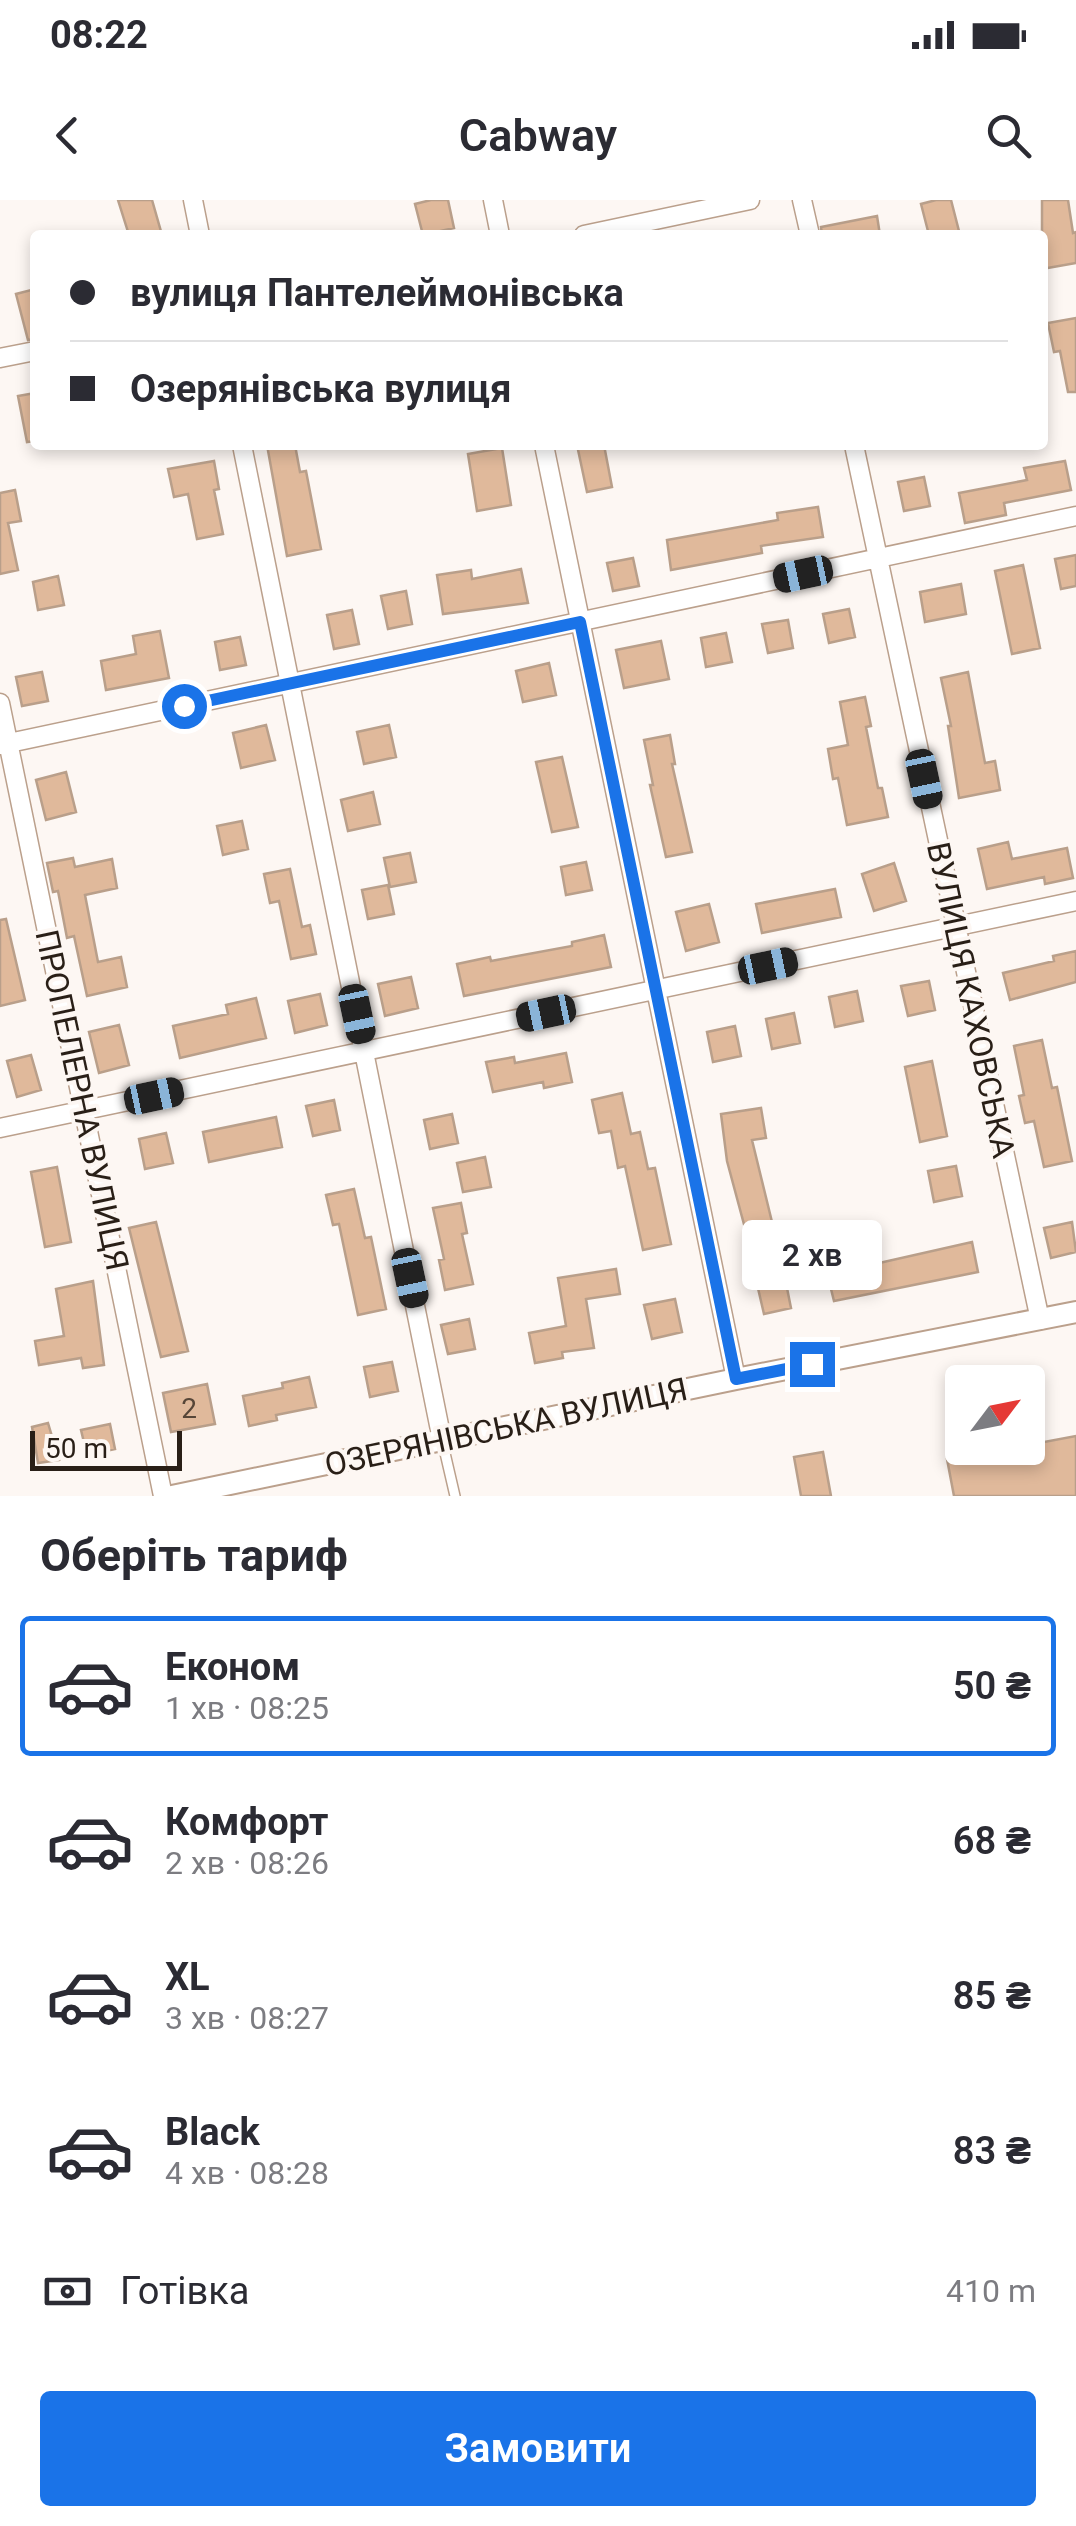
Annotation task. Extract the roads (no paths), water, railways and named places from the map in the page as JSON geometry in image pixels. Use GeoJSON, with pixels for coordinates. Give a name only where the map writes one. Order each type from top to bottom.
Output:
{"type":"FeatureCollection","features":[{"type":"Feature","properties":{"kind":"street"},"geometry":{"type":"LineString","coordinates":[[193,200],[199,230]]}},
{"type":"Feature","properties":{"kind":"street"},"geometry":{"type":"LineString","coordinates":[[493,200],[499,230]]}},
{"type":"Feature","properties":{"kind":"street"},"geometry":{"type":"LineString","coordinates":[[608,230],[750,200]]}},
{"type":"Feature","properties":{"kind":"street"},"geometry":{"type":"LineString","coordinates":[[802,200],[809,230]]}},
{"type":"Feature","properties":{"kind":"street"},"geometry":{"type":"LineString","coordinates":[[0,358],[30,352]]}},
{"type":"Feature","properties":{"kind":"street"},"geometry":{"type":"LineString","coordinates":[[243,450],[442,1440]]}},
{"type":"Feature","properties":{"kind":"street"},"geometry":{"type":"LineString","coordinates":[[545,450],[736,1379]]}},
{"type":"Feature","properties":{"kind":"street","name":"ВУЛИЦЯ КАХОВСЬКА"},"geometry":{"type":"LineString","coordinates":[[855,450],[1040,1320]]}},
{"type":"Feature","properties":{"kind":"street"},"geometry":{"type":"LineString","coordinates":[[4,744],[1076,516]]}},
{"type":"Feature","properties":{"kind":"street","name":"ПРОПЕЛЕРНА ВУЛИЦЯ"},"geometry":{"type":"LineString","coordinates":[[0,703],[4,744],[163,1496]]}},
{"type":"Feature","properties":{"kind":"street"},"geometry":{"type":"LineString","coordinates":[[0,1128],[1076,901]]}},
{"type":"Feature","properties":{"kind":"street","name":"ОЗЕРЯНІВСЬКА ВУЛИЦЯ"},"geometry":{"type":"LineString","coordinates":[[172,1496],[1076,1312]]}},
{"type":"Feature","properties":{"kind":"lane"},"geometry":{"type":"LineString","coordinates":[[442,1440],[455,1496]]}}]}
